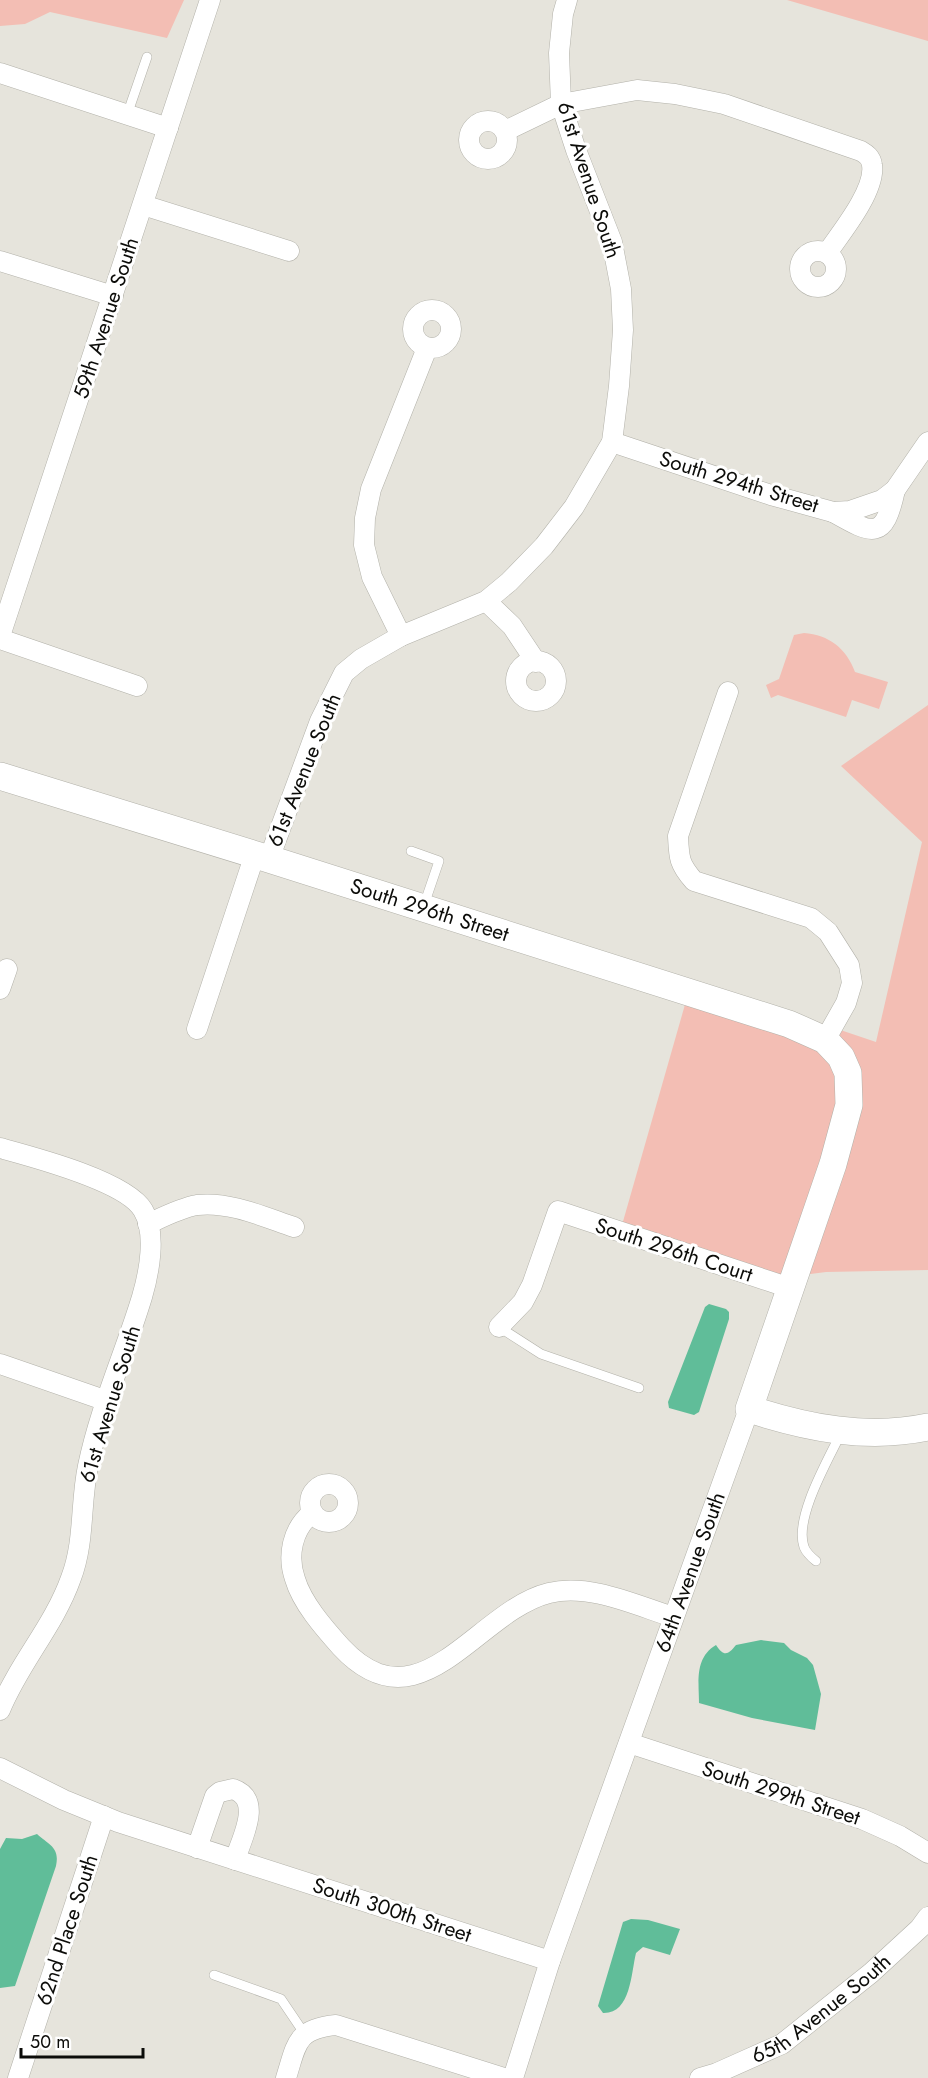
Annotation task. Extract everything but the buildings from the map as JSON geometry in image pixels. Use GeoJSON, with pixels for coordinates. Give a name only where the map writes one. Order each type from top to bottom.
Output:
{"type":"FeatureCollection","features":[{"type":"Feature","properties":{"kind":"street","name":"59th Avenue South"},"geometry":{"type":"LineString","coordinates":[[0,637],[210,0]]}},
{"type":"Feature","properties":{"kind":"street","name":"61st Avenue South"},"geometry":{"type":"LineString","coordinates":[[197,1029],[262,856],[320,721],[344,673],[361,659],[401,636],[486,601],[544,546],[574,507],[612,442],[621,353],[621,289],[612,242],[576,150],[561,104],[559,52],[563,14],[567,0]]}},
{"type":"Feature","properties":{"kind":"street"},"geometry":{"type":"LineString","coordinates":[[0,73],[168,128]]}},
{"type":"Feature","properties":{"kind":"street"},"geometry":{"type":"LineString","coordinates":[[505,131],[561,104],[637,90],[675,94],[724,104],[861,151],[869,156],[872,165],[871,180],[860,202],[827,253]]}},
{"type":"Feature","properties":{"kind":"street"},"geometry":{"type":"LineString","coordinates":[[143,205],[289,251]]}},
{"type":"Feature","properties":{"kind":"street"},"geometry":{"type":"LineString","coordinates":[[0,261],[113,296]]}},
{"type":"Feature","properties":{"kind":"street"},"geometry":{"type":"LineString","coordinates":[[401,636],[372,577],[364,545],[365,518],[371,489],[427,348]]}},
{"type":"Feature","properties":{"kind":"street","name":"South 294th Street"},"geometry":{"type":"LineString","coordinates":[[612,442],[771,495],[833,512],[867,507],[882,500],[895,490]]}},
{"type":"Feature","properties":{"kind":"street"},"geometry":{"type":"LineString","coordinates":[[833,512],[866,530],[875,530],[883,525],[887,519],[895,490],[928,442]]}},
{"type":"Feature","properties":{"kind":"street"},"geometry":{"type":"LineString","coordinates":[[486,601],[512,626],[536,662]]}},
{"type":"Feature","properties":{"kind":"street"},"geometry":{"type":"LineString","coordinates":[[0,637],[137,686]]}},
{"type":"Feature","properties":{"kind":"street"},"geometry":{"type":"LineString","coordinates":[[728,692],[678,836],[679,855],[683,868],[694,880],[811,918],[828,932],[849,965],[852,983],[846,1004],[825,1040]]}},
{"type":"Feature","properties":{"kind":"street","name":"South 296th Street"},"geometry":{"type":"LineString","coordinates":[[0,776],[262,856],[789,1024],[825,1040],[836,1050],[845,1065]]}},
{"type":"Feature","properties":{"kind":"street"},"geometry":{"type":"LineString","coordinates":[[0,989],[7,969]]}},
{"type":"Feature","properties":{"kind":"street","name":"64th Avenue South"},"geometry":{"type":"LineString","coordinates":[[513,2078],[550,1961],[749,1409],[844,1130],[850,1098],[845,1065]]}},
{"type":"Feature","properties":{"kind":"street"},"geometry":{"type":"LineString","coordinates":[[0,1148],[50,1162],[106,1183],[134,1200],[144,1210],[148,1224],[188,1207],[208,1205],[237,1209],[294,1227]]}},
{"type":"Feature","properties":{"kind":"street","name":"South 296th Court"},"geometry":{"type":"LineString","coordinates":[[499,1327],[523,1302],[532,1284],[558,1211],[790,1288]]}},
{"type":"Feature","properties":{"kind":"street","name":"61st Avenue South"},"geometry":{"type":"LineString","coordinates":[[0,1710],[19,1670],[55,1616],[73,1572],[81,1538],[88,1465],[148,1275],[150,1242],[148,1224]]}},
{"type":"Feature","properties":{"kind":"street"},"geometry":{"type":"LineString","coordinates":[[0,1364],[107,1401]]}},
{"type":"Feature","properties":{"kind":"street"},"geometry":{"type":"LineString","coordinates":[[749,1409],[804,1426],[842,1431],[894,1431],[928,1427]]}},
{"type":"Feature","properties":{"kind":"street"},"geometry":{"type":"LineString","coordinates":[[312,1513],[301,1525],[292,1547],[291,1561],[296,1582],[302,1595],[342,1649],[355,1661],[377,1673],[401,1676],[431,1668],[454,1655],[514,1608],[551,1593],[589,1592],[673,1617]]}},
{"type":"Feature","properties":{"kind":"street","name":"South 299th Street"},"geometry":{"type":"LineString","coordinates":[[629,1743],[862,1819],[900,1836],[928,1853]]}},
{"type":"Feature","properties":{"kind":"street","name":"South 300th Street"},"geometry":{"type":"LineString","coordinates":[[0,1768],[64,1800],[104,1816],[550,1961]]}},
{"type":"Feature","properties":{"kind":"street"},"geometry":{"type":"LineString","coordinates":[[197,1848],[215,1796],[220,1792],[233,1789],[245,1796],[250,1808],[235,1860]]}},
{"type":"Feature","properties":{"kind":"street","name":"62nd Place South"},"geometry":{"type":"LineString","coordinates":[[18,2078],[104,1816]]}},
{"type":"Feature","properties":{"kind":"street","name":"65th Avenue South"},"geometry":{"type":"LineString","coordinates":[[700,2078],[717,2073],[782,2044],[871,1973],[920,1928],[928,1917]]}},
{"type":"Feature","properties":{"kind":"street"},"geometry":{"type":"LineString","coordinates":[[286,2078],[296,2047],[304,2033],[320,2027],[336,2025],[504,2078]]}},
{"type":"Feature","properties":{"kind":"lane"},"geometry":{"type":"LineString","coordinates":[[127,115],[147,57]]}},
{"type":"Feature","properties":{"kind":"lane"},"geometry":{"type":"LineString","coordinates":[[411,851],[438,861],[423,908]]}},
{"type":"Feature","properties":{"kind":"lane"},"geometry":{"type":"LineString","coordinates":[[499,1327],[542,1354],[639,1388]]}},
{"type":"Feature","properties":{"kind":"lane"},"geometry":{"type":"LineString","coordinates":[[816,1561],[804,1546],[802,1536],[807,1504],[842,1431]]}},
{"type":"Feature","properties":{"kind":"lane"},"geometry":{"type":"LineString","coordinates":[[214,1975],[281,1999],[304,2033]]}},
{"type":"Feature","properties":{"kind":"shaded area"},"geometry":{"type":"Polygon","coordinates":[[[0,0],[184,0],[167,38],[50,12],[25,24],[0,26],[0,0]]]}},
{"type":"Feature","properties":{"kind":"shaded area"},"geometry":{"type":"Polygon","coordinates":[[[787,0],[928,0],[928,41],[787,0]]]}},
{"type":"Feature","properties":{"kind":"shaded area"},"geometry":{"type":"Polygon","coordinates":[[[813,634],[836,644],[847,656],[855,672],[888,682],[879,709],[852,700],[846,717],[778,695],[771,698],[766,685],[779,679],[794,635],[813,634]]]}},
{"type":"Feature","properties":{"kind":"shaded area"},"geometry":{"type":"Polygon","coordinates":[[[928,705],[928,1270],[826,1272],[795,1276],[790,1288],[620,1232],[692,980],[876,1042],[922,842],[841,766],[928,705]]]}},
{"type":"Feature","properties":{"kind":"shaded area"},"geometry":{"type":"Polygon","coordinates":[[[709,1304],[726,1309],[729,1312],[729,1319],[699,1412],[694,1415],[669,1408],[668,1402],[705,1307],[709,1304]]]}},
{"type":"Feature","properties":{"kind":"shaded area"},"geometry":{"type":"Polygon","coordinates":[[[761,1640],[784,1643],[791,1650],[807,1658],[813,1665],[821,1694],[815,1730],[752,1718],[699,1703],[699,1671],[709,1650],[716,1645],[726,1653],[736,1645],[761,1640]]]}},
{"type":"Feature","properties":{"kind":"shaded area"},"geometry":{"type":"Polygon","coordinates":[[[37,1834],[55,1850],[56,1866],[15,1986],[0,1988],[0,1849],[6,1838],[22,1839],[37,1834]]]}},
{"type":"Feature","properties":{"kind":"shaded area"},"geometry":{"type":"Polygon","coordinates":[[[631,1919],[648,1920],[680,1929],[670,1955],[643,1947],[636,1953],[631,1981],[624,2000],[612,2012],[603,2013],[598,2006],[623,1922],[631,1919]]]}}]}
